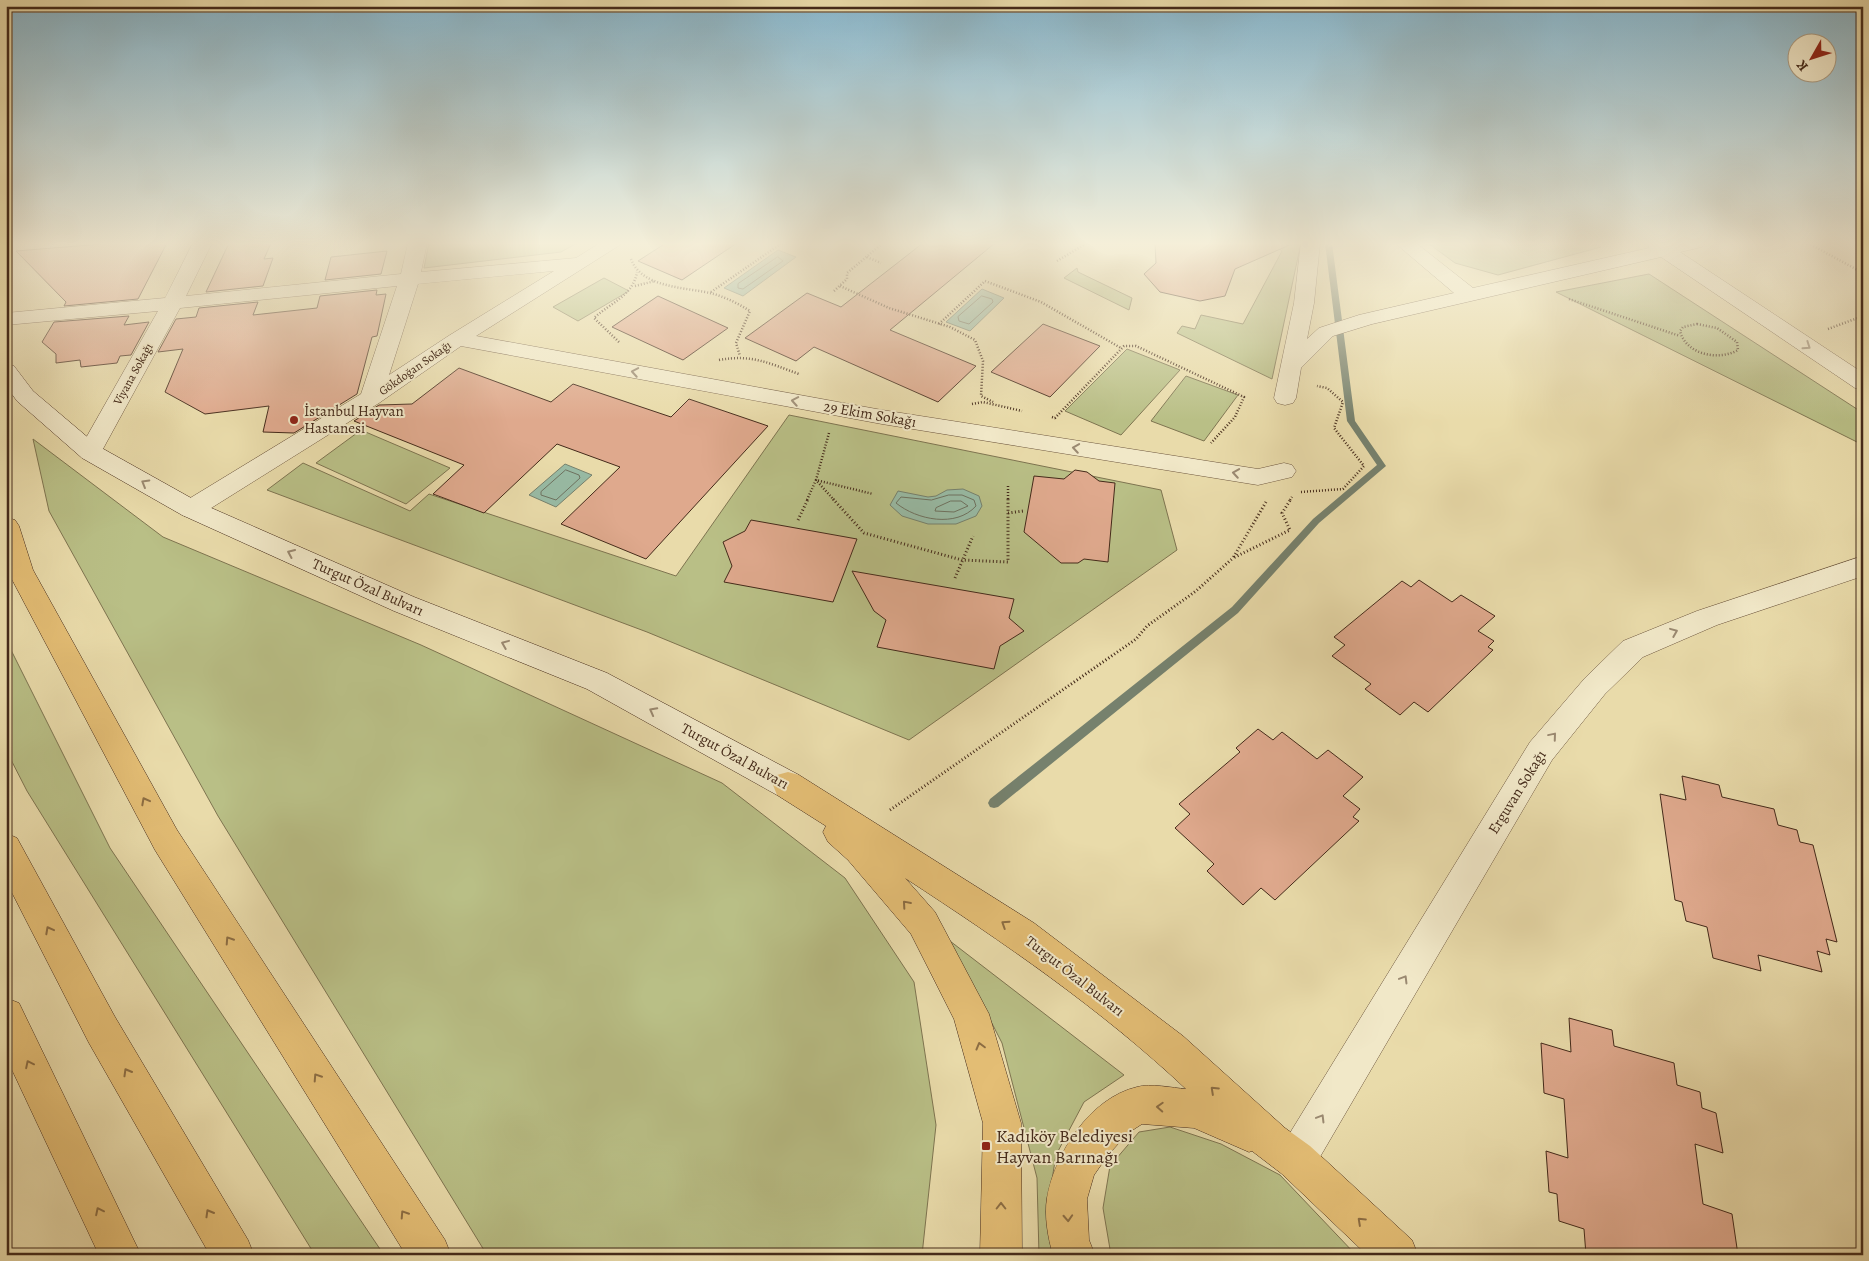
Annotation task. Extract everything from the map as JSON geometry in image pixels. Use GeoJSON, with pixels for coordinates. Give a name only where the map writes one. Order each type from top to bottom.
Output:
{"type":"FeatureCollection","features":[{"type":"Feature","properties":{"kind":"main road"},"geometry":{"type":"LineString","coordinates":[[6,526],[20,570],[166,840],[430,1255]]}},
{"type":"Feature","properties":{"kind":"main road","name":"Turgut Özal Bulvarı"},"geometry":{"type":"LineString","coordinates":[[788,785],[1022,935],[1170,1049],[1397,1255]]}},
{"type":"Feature","properties":{"kind":"main road"},"geometry":{"type":"LineString","coordinates":[[788,785],[859,850],[923,923],[971,1014],[1002,1123],[1001,1255]]}},
{"type":"Feature","properties":{"kind":"main road"},"geometry":{"type":"LineString","coordinates":[[6,848],[102,1030],[233,1255]]}},
{"type":"Feature","properties":{"kind":"main road"},"geometry":{"type":"LineString","coordinates":[[6,1016],[120,1255]]}},
{"type":"Feature","properties":{"kind":"main road"},"geometry":{"type":"LineString","coordinates":[[1074,1255],[1069,1240],[1067,1199],[1077,1166],[1094,1141],[1114,1120],[1138,1106],[1196,1109],[1284,1151]]}},
{"type":"Feature","properties":{"kind":"street"},"geometry":{"type":"LineString","coordinates":[[6,319],[192,302]]}},
{"type":"Feature","properties":{"kind":"street"},"geometry":{"type":"LineString","coordinates":[[371,398],[402,302]]}},
{"type":"Feature","properties":{"kind":"street","name":"Gökdoğan Sokağı"},"geometry":{"type":"LineString","coordinates":[[191,509],[371,398],[457,339],[518,302]]}},
{"type":"Feature","properties":{"kind":"street"},"geometry":{"type":"LineString","coordinates":[[1285,398],[1304,302]]}},
{"type":"Feature","properties":{"kind":"street"},"geometry":{"type":"LineString","coordinates":[[1290,366],[1328,332],[1356,322],[1440,302]]}},
{"type":"Feature","properties":{"kind":"street"},"geometry":{"type":"LineString","coordinates":[[1741,302],[1863,383]]}},
{"type":"Feature","properties":{"kind":"street","name":"Viyana Sokağı"},"geometry":{"type":"LineString","coordinates":[[90,452],[172,304]]}},
{"type":"Feature","properties":{"kind":"street","name":"29 Ekim Sokağı"},"geometry":{"type":"LineString","coordinates":[[457,339],[836,409],[1258,477],[1284,472]]}},
{"type":"Feature","properties":{"kind":"street","name":"Turgut Özal Bulvarı"},"geometry":{"type":"LineString","coordinates":[[6,371],[25,396],[90,452],[191,509],[404,604],[597,681],[788,785]]}},
{"type":"Feature","properties":{"kind":"street","name":"Erguvan Sokağı"},"geometry":{"type":"LineString","coordinates":[[1284,1151],[1541,751],[1595,686],[1633,649],[1707,618],[1863,566]]}},
{"type":"Feature","properties":{"kind":"path"},"geometry":{"type":"LineString","coordinates":[[611,302],[602,308],[594,318],[614,339],[622,343]]}},
{"type":"Feature","properties":{"kind":"path"},"geometry":{"type":"LineString","coordinates":[[730,302],[750,311],[736,343],[740,356]]}},
{"type":"Feature","properties":{"kind":"path"},"geometry":{"type":"LineString","coordinates":[[875,302],[939,324],[975,340],[983,361],[981,396],[997,404]]}},
{"type":"Feature","properties":{"kind":"path"},"geometry":{"type":"LineString","coordinates":[[939,324],[962,302]]}},
{"type":"Feature","properties":{"kind":"path"},"geometry":{"type":"LineString","coordinates":[[1041,302],[1121,348]]}},
{"type":"Feature","properties":{"kind":"path"},"geometry":{"type":"LineString","coordinates":[[1579,302],[1680,336],[1690,346],[1710,354],[1728,355],[1738,350],[1737,342],[1726,332],[1707,325],[1697,324],[1683,327],[1680,336]]}},
{"type":"Feature","properties":{"kind":"path"},"geometry":{"type":"LineString","coordinates":[[1046,416],[1055,418],[1121,348],[1124,346],[1136,346],[1234,391],[1244,398],[1236,416],[1210,444]]}},
{"type":"Feature","properties":{"kind":"path"},"geometry":{"type":"LineString","coordinates":[[715,361],[740,356],[775,364],[800,374]]}},
{"type":"Feature","properties":{"kind":"path"},"geometry":{"type":"LineString","coordinates":[[970,405],[983,402],[1030,413]]}},
{"type":"Feature","properties":{"kind":"path"},"geometry":{"type":"LineString","coordinates":[[798,520],[816,480],[836,409]]}},
{"type":"Feature","properties":{"kind":"path"},"geometry":{"type":"LineString","coordinates":[[816,480],[873,494]]}},
{"type":"Feature","properties":{"kind":"path"},"geometry":{"type":"LineString","coordinates":[[816,480],[864,533],[962,560],[1008,562],[1008,486]]}},
{"type":"Feature","properties":{"kind":"path"},"geometry":{"type":"LineString","coordinates":[[1008,513],[1023,511]]}},
{"type":"Feature","properties":{"kind":"path"},"geometry":{"type":"LineString","coordinates":[[955,578],[973,536]]}},
{"type":"Feature","properties":{"kind":"path"},"geometry":{"type":"LineString","coordinates":[[889,811],[1136,639],[1147,626],[1196,591],[1233,558]]}},
{"type":"Feature","properties":{"kind":"green space"},"geometry":{"type":"Polygon","coordinates":[[[562,302],[611,302],[578,321],[553,307],[562,302]]]}},
{"type":"Feature","properties":{"kind":"green space"},"geometry":{"type":"Polygon","coordinates":[[[1112,302],[1131,302],[1129,310],[1112,302]]]}},
{"type":"Feature","properties":{"kind":"green space"},"geometry":{"type":"Polygon","coordinates":[[[1255,302],[1288,302],[1272,379],[1177,333],[1182,326],[1195,329],[1201,315],[1243,324],[1255,302]]]}},
{"type":"Feature","properties":{"kind":"green space"},"geometry":{"type":"Polygon","coordinates":[[[1576,302],[1692,302],[1863,413],[1863,445],[1576,302]]]}},
{"type":"Feature","properties":{"kind":"green space"},"geometry":{"type":"Polygon","coordinates":[[[1127,349],[1180,370],[1121,435],[1065,411],[1127,349]]]}},
{"type":"Feature","properties":{"kind":"green space"},"geometry":{"type":"Polygon","coordinates":[[[1186,376],[1238,395],[1204,441],[1151,421],[1186,376]]]}},
{"type":"Feature","properties":{"kind":"green space"},"geometry":{"type":"Polygon","coordinates":[[[789,415],[1161,490],[1177,550],[909,740],[647,632],[267,490],[303,463],[410,511],[429,494],[676,576],[789,415]]]}},
{"type":"Feature","properties":{"kind":"green space"},"geometry":{"type":"Polygon","coordinates":[[[361,430],[450,468],[406,504],[316,463],[361,430]]]}},
{"type":"Feature","properties":{"kind":"green space"},"geometry":{"type":"Polygon","coordinates":[[[33,439],[163,537],[421,645],[722,783],[845,878],[914,982],[936,1125],[922,1255],[487,1255],[218,816],[49,511],[33,439]]]}},
{"type":"Feature","properties":{"kind":"green space"},"geometry":{"type":"Polygon","coordinates":[[[6,640],[110,848],[384,1255],[315,1255],[27,791],[6,750],[6,640]]]}},
{"type":"Feature","properties":{"kind":"green space"},"geometry":{"type":"Polygon","coordinates":[[[950,941],[1124,1075],[1084,1102],[1056,1155],[1049,1198],[1057,1255],[1039,1255],[1037,1178],[1002,1043],[950,941]]]}},
{"type":"Feature","properties":{"kind":"green space"},"geometry":{"type":"Polygon","coordinates":[[[1170,1127],[1221,1144],[1280,1175],[1356,1255],[1111,1255],[1103,1208],[1110,1166],[1139,1132],[1170,1127]]]}},
{"type":"Feature","properties":{"kind":"water"},"geometry":{"type":"Polygon","coordinates":[[[968,302],[1000,302],[970,331],[946,322],[968,302]]]}},
{"type":"Feature","properties":{"kind":"water"},"geometry":{"type":"Polygon","coordinates":[[[565,464],[592,475],[556,507],[529,495],[565,464]]]}},
{"type":"Feature","properties":{"kind":"water"},"geometry":{"type":"Polygon","coordinates":[[[963,489],[979,496],[982,506],[976,516],[956,524],[928,524],[902,516],[890,505],[898,491],[928,497],[936,496],[947,490],[963,489]]]}},
{"type":"Feature","properties":{"kind":"building"},"geometry":{"type":"Polygon","coordinates":[[[66,302],[108,302],[64,306],[66,302]]]}},
{"type":"Feature","properties":{"kind":"building"},"geometry":{"type":"Polygon","coordinates":[[[258,302],[253,315],[317,308],[319,302],[384,302],[377,336],[372,337],[357,394],[294,433],[263,432],[269,406],[205,414],[165,392],[183,349],[158,352],[176,319],[196,317],[199,308],[258,302]]]}},
{"type":"Feature","properties":{"kind":"building"},"geometry":{"type":"Polygon","coordinates":[[[649,302],[671,302],[728,328],[683,360],[612,327],[649,302]]]}},
{"type":"Feature","properties":{"kind":"building"},"geometry":{"type":"Polygon","coordinates":[[[795,302],[828,302],[841,307],[848,302],[924,302],[890,330],[976,366],[938,402],[814,347],[796,361],[745,338],[795,302]]]}},
{"type":"Feature","properties":{"kind":"building"},"geometry":{"type":"Polygon","coordinates":[[[129,316],[124,325],[149,322],[131,355],[120,356],[117,363],[81,367],[80,360],[56,363],[56,354],[42,342],[54,322],[129,316]]]}},
{"type":"Feature","properties":{"kind":"building"},"geometry":{"type":"Polygon","coordinates":[[[1043,324],[1100,346],[1050,397],[991,372],[1043,324]]]}},
{"type":"Feature","properties":{"kind":"building"},"geometry":{"type":"Polygon","coordinates":[[[459,368],[551,402],[573,384],[671,417],[689,399],[768,426],[646,559],[561,524],[620,467],[557,444],[484,513],[433,494],[464,465],[354,421],[379,405],[412,404],[459,368]]]}},
{"type":"Feature","properties":{"kind":"building"},"geometry":{"type":"Polygon","coordinates":[[[1075,470],[1087,472],[1099,481],[1115,483],[1108,562],[1084,559],[1078,563],[1061,563],[1024,532],[1034,476],[1064,479],[1075,470]]]}},
{"type":"Feature","properties":{"kind":"building"},"geometry":{"type":"Polygon","coordinates":[[[751,520],[857,539],[833,602],[724,582],[732,566],[723,542],[745,531],[751,520]]]}},
{"type":"Feature","properties":{"kind":"building"},"geometry":{"type":"Polygon","coordinates":[[[852,571],[1014,599],[1009,618],[1024,631],[1000,646],[994,669],[877,647],[886,620],[874,611],[852,571]]]}},
{"type":"Feature","properties":{"kind":"building"},"geometry":{"type":"Polygon","coordinates":[[[1419,580],[1452,602],[1461,595],[1495,616],[1478,631],[1494,641],[1488,647],[1493,650],[1428,712],[1414,702],[1400,715],[1365,689],[1371,684],[1332,656],[1345,645],[1334,637],[1402,581],[1411,587],[1419,580]]]}},
{"type":"Feature","properties":{"kind":"building"},"geometry":{"type":"Polygon","coordinates":[[[1258,729],[1273,740],[1282,732],[1317,759],[1328,750],[1363,777],[1343,796],[1360,809],[1353,817],[1359,821],[1275,900],[1261,888],[1243,905],[1207,871],[1214,864],[1175,828],[1190,814],[1179,804],[1240,752],[1236,748],[1258,729]]]}},
{"type":"Feature","properties":{"kind":"building"},"geometry":{"type":"Polygon","coordinates":[[[1682,776],[1719,785],[1722,797],[1774,809],[1778,825],[1797,830],[1800,842],[1813,845],[1837,942],[1826,939],[1830,955],[1817,951],[1822,972],[1758,955],[1761,971],[1713,958],[1707,927],[1686,921],[1682,902],[1675,900],[1660,794],[1686,800],[1682,776]]]}},
{"type":"Feature","properties":{"kind":"building"},"geometry":{"type":"Polygon","coordinates":[[[1569,1018],[1612,1030],[1614,1046],[1674,1063],[1677,1085],[1700,1092],[1702,1108],[1716,1113],[1723,1153],[1695,1144],[1703,1204],[1732,1214],[1738,1255],[1586,1255],[1584,1229],[1559,1221],[1557,1194],[1549,1192],[1546,1151],[1568,1158],[1564,1099],[1544,1093],[1541,1043],[1571,1052],[1569,1018]]]}},
{"type":"Feature","properties":{"kind":"waterway"},"geometry":{"type":"LineString","coordinates":[[994,803],[1235,610],[1316,521],[1382,466],[1351,421],[1336,302]]}},
{"type":"Feature","properties":{"kind":"place","name":"İstanbul Hayvan Hastanesi"},"geometry":{"type":"Point","coordinates":[294,420]}},
{"type":"Feature","properties":{"kind":"place","name":"Kadıköy Belediyesi Hayvan Barınağı"},"geometry":{"type":"Point","coordinates":[986,1146]}}]}
